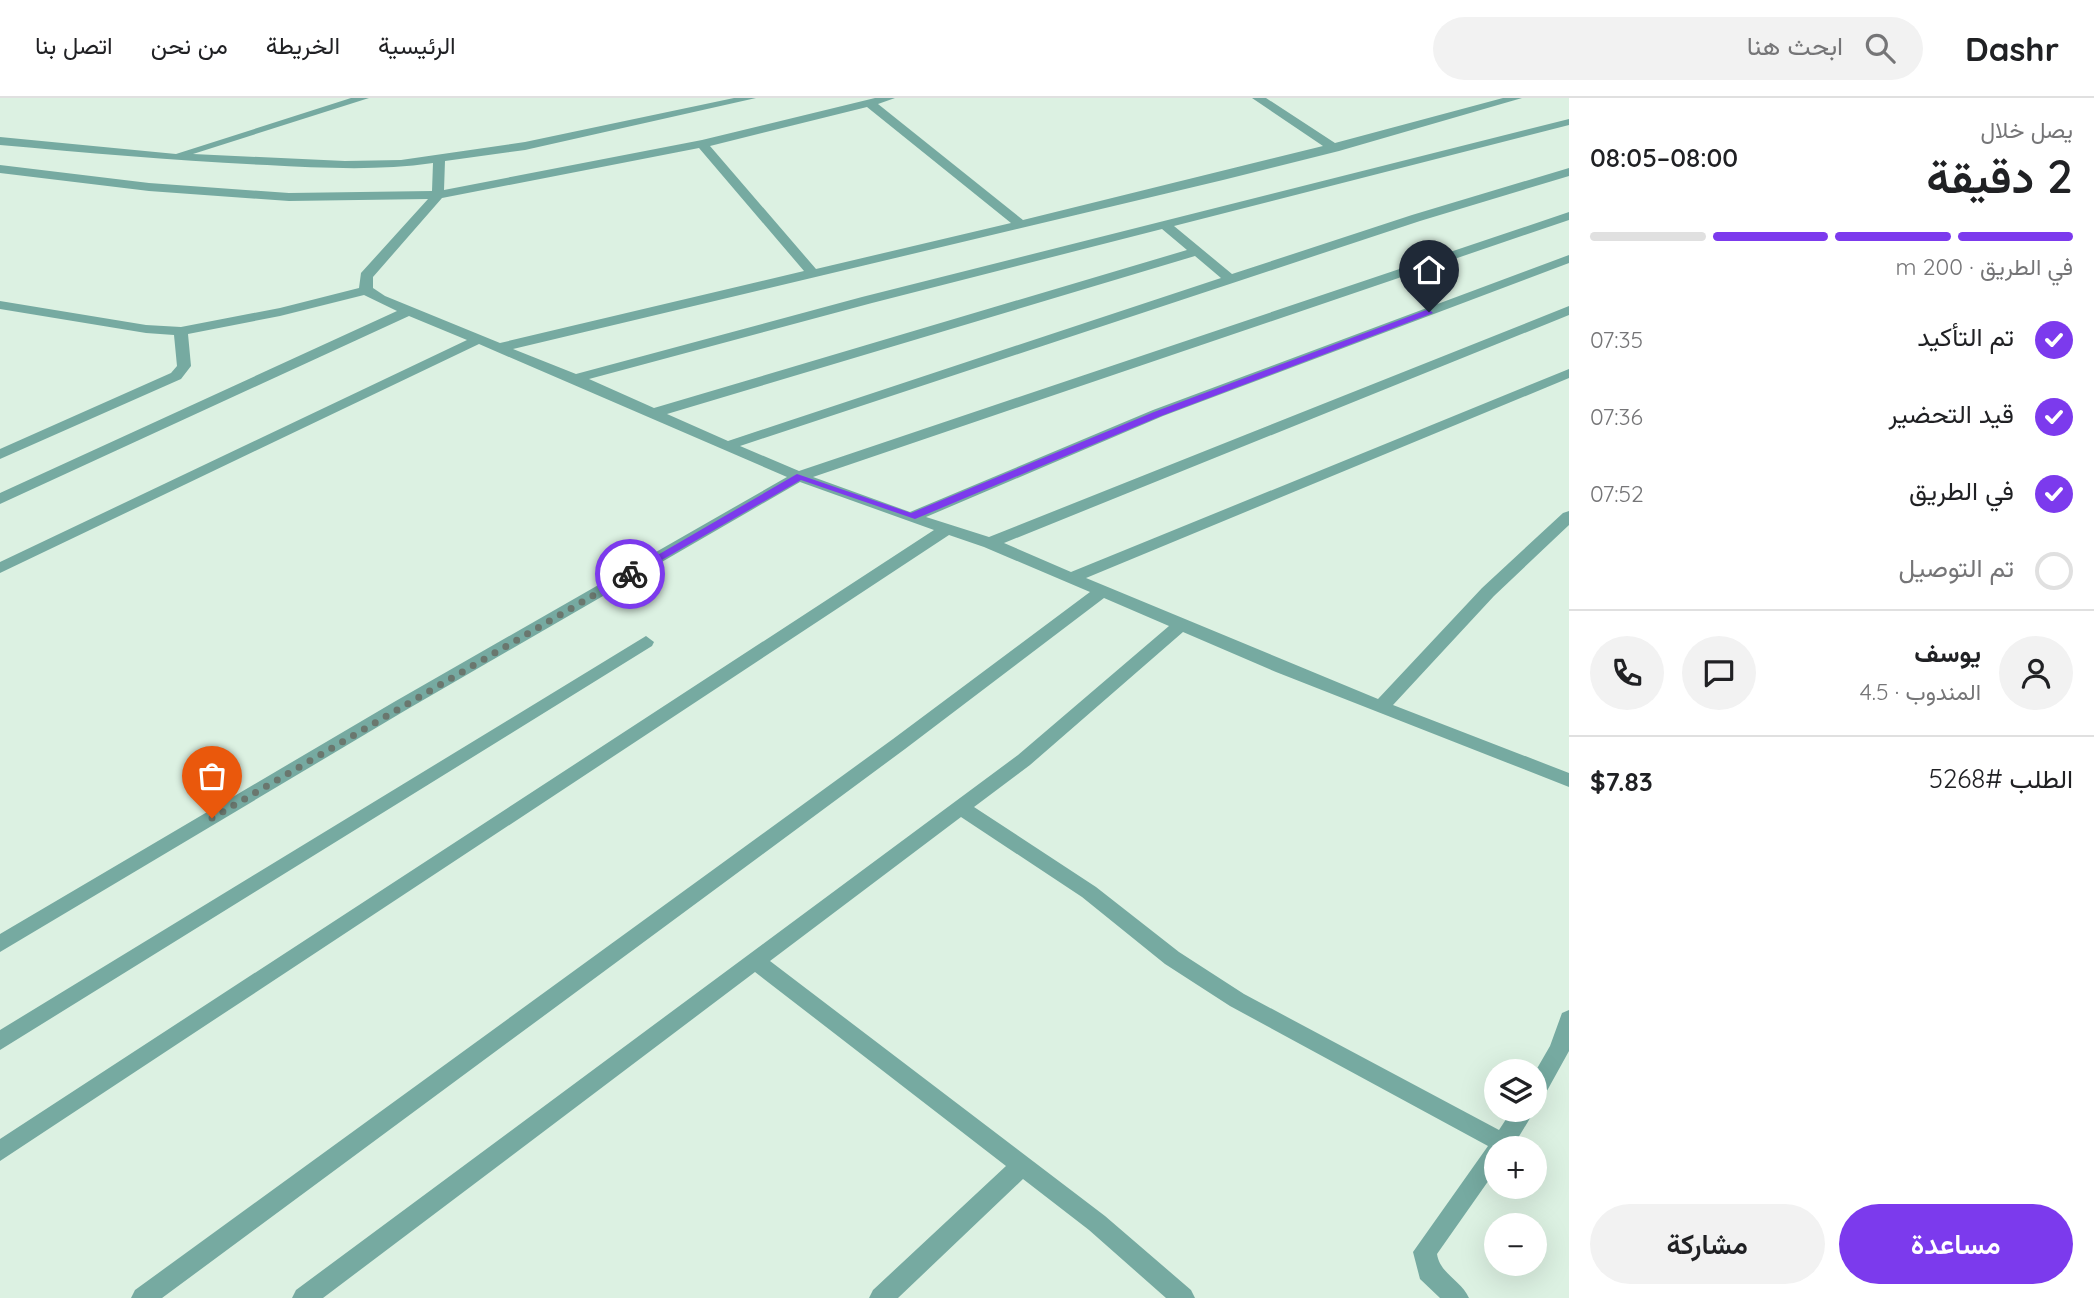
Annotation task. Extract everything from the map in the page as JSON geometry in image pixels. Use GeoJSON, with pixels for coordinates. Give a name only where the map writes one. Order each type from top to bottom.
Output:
{"type":"FeatureCollection","features":[{"type":"Feature","properties":{"kind":"street"},"geometry":{"type":"LineString","coordinates":[[170,157],[363,98]]}},
{"type":"Feature","properties":{"kind":"street"},"geometry":{"type":"LineString","coordinates":[[0,141],[170,157],[345,165],[439,161],[714,102],[750,98]]}},
{"type":"Feature","properties":{"kind":"street"},"geometry":{"type":"LineString","coordinates":[[0,169],[149,187],[289,197],[438,195],[702,144],[889,98]]}},
{"type":"Feature","properties":{"kind":"street"},"geometry":{"type":"LineString","coordinates":[[1258,98],[1335,148]]}},
{"type":"Feature","properties":{"kind":"street"},"geometry":{"type":"LineString","coordinates":[[498,348],[1335,148],[1516,98]]}},
{"type":"Feature","properties":{"kind":"street"},"geometry":{"type":"LineString","coordinates":[[869,103],[1018,223]]}},
{"type":"Feature","properties":{"kind":"street"},"geometry":{"type":"LineString","coordinates":[[575,379],[867,300],[1569,122]]}},
{"type":"Feature","properties":{"kind":"street"},"geometry":{"type":"LineString","coordinates":[[702,144],[812,272]]}},
{"type":"Feature","properties":{"kind":"street"},"geometry":{"type":"LineString","coordinates":[[366,290],[366,276],[438,195],[439,161]]}},
{"type":"Feature","properties":{"kind":"street"},"geometry":{"type":"LineString","coordinates":[[727,446],[1230,279],[1569,172]]}},
{"type":"Feature","properties":{"kind":"street"},"geometry":{"type":"LineString","coordinates":[[0,944],[400,706],[800,476],[1569,216]]}},
{"type":"Feature","properties":{"kind":"street"},"geometry":{"type":"LineString","coordinates":[[1166,226],[1230,279]]}},
{"type":"Feature","properties":{"kind":"street"},"geometry":{"type":"LineString","coordinates":[[653,414],[1195,252]]}},
{"type":"Feature","properties":{"kind":"street"},"geometry":{"type":"LineString","coordinates":[[911,517],[1158,414],[1569,259]]}},
{"type":"Feature","properties":{"kind":"street"},"geometry":{"type":"LineString","coordinates":[[0,305],[145,330],[181,331],[280,312],[366,290],[408,312],[575,379],[800,476],[990,543],[1381,707],[1569,779]]}},
{"type":"Feature","properties":{"kind":"street"},"geometry":{"type":"LineString","coordinates":[[990,543],[1569,310]]}},
{"type":"Feature","properties":{"kind":"street"},"geometry":{"type":"LineString","coordinates":[[0,499],[408,312]]}},
{"type":"Feature","properties":{"kind":"street"},"geometry":{"type":"LineString","coordinates":[[0,456],[176,376],[184,366],[181,331]]}},
{"type":"Feature","properties":{"kind":"street"},"geometry":{"type":"LineString","coordinates":[[0,568],[477,340]]}},
{"type":"Feature","properties":{"kind":"street"},"geometry":{"type":"LineString","coordinates":[[1073,577],[1569,373]]}},
{"type":"Feature","properties":{"kind":"street"},"geometry":{"type":"LineString","coordinates":[[1381,707],[1488,592],[1569,516]]}},
{"type":"Feature","properties":{"kind":"street"},"geometry":{"type":"LineString","coordinates":[[0,1151],[947,528]]}},
{"type":"Feature","properties":{"kind":"street"},"geometry":{"type":"LineString","coordinates":[[143,1298],[899,744],[1104,590]]}},
{"type":"Feature","properties":{"kind":"street"},"geometry":{"type":"LineString","coordinates":[[304,1298],[1024,760],[1182,624]]}},
{"type":"Feature","properties":{"kind":"street"},"geometry":{"type":"LineString","coordinates":[[0,1041],[646,642]]}},
{"type":"Feature","properties":{"kind":"street"},"geometry":{"type":"LineString","coordinates":[[961,808],[1089,892],[1172,958],[1237,1000],[1484,1140]]}},
{"type":"Feature","properties":{"kind":"street"},"geometry":{"type":"LineString","coordinates":[[757,962],[1097,1223],[1183,1298]]}},
{"type":"Feature","properties":{"kind":"street"},"geometry":{"type":"LineString","coordinates":[[1547,1070],[1560,1048],[1569,1019]]}},
{"type":"Feature","properties":{"kind":"street"},"geometry":{"type":"LineString","coordinates":[[881,1298],[1022,1166]]}},
{"type":"Feature","properties":{"kind":"street"},"geometry":{"type":"LineString","coordinates":[[1457,1298],[1428,1271],[1425,1252],[1484,1169]]}},
{"type":"Feature","properties":{"kind":"way so far"},"geometry":{"type":"LineString","coordinates":[[212,818],[630,574]]}},
{"type":"Feature","properties":{"kind":"route"},"geometry":{"type":"LineString","coordinates":[[630,574],[800,476],[867,503],[911,517],[1158,414],[1429,312]]}}]}
